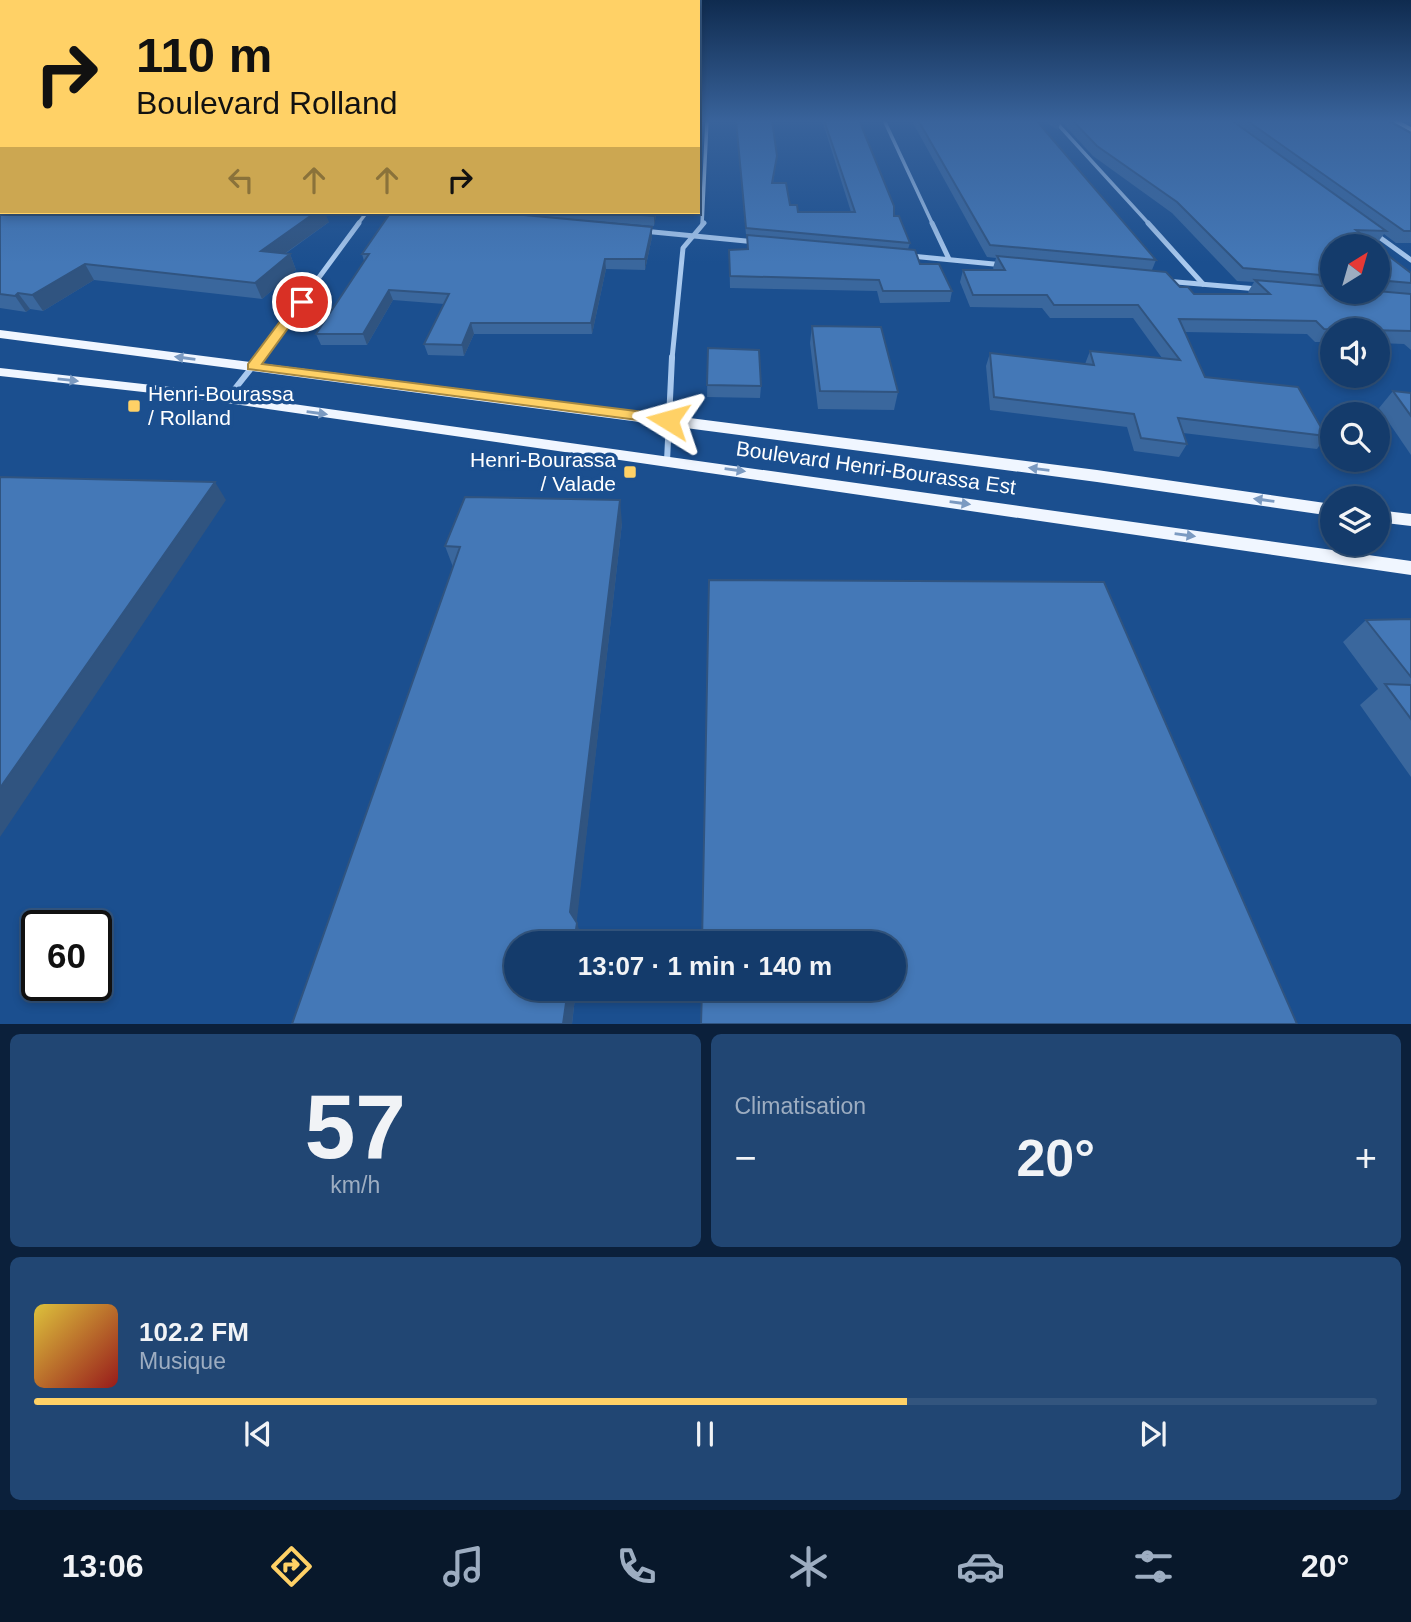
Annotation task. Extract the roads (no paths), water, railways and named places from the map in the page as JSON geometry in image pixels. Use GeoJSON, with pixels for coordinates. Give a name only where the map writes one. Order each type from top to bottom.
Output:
{"type":"FeatureCollection","features":[{"type":"Feature","properties":{"kind":"main road","name":"Boulevard Henri-Bourassa Est"},"geometry":{"type":"LineString","coordinates":[[0,334],[668,420],[1320,508]]}},
{"type":"Feature","properties":{"kind":"main road","name":"Boulevard Henri-Bourassa Est"},"geometry":{"type":"LineString","coordinates":[[0,372],[226,400],[667,461],[1411,568]]}},
{"type":"Feature","properties":{"kind":"main road"},"geometry":{"type":"LineString","coordinates":[[1390,518],[1411,520]]}},
{"type":"Feature","properties":{"kind":"street"},"geometry":{"type":"LineString","coordinates":[[667,461],[683,248],[704,223],[707,168]]}},
{"type":"Feature","properties":{"kind":"street"},"geometry":{"type":"LineString","coordinates":[[906,168],[948,259]]}},
{"type":"Feature","properties":{"kind":"street"},"geometry":{"type":"LineString","coordinates":[[1097,168],[1203,284]]}},
{"type":"Feature","properties":{"kind":"street"},"geometry":{"type":"LineString","coordinates":[[226,400],[366,214]]}},
{"type":"Feature","properties":{"kind":"street"},"geometry":{"type":"LineString","coordinates":[[1366,227],[1411,261]]}},
{"type":"Feature","properties":{"kind":"street"},"geometry":{"type":"LineString","coordinates":[[640,231],[761,242]]}},
{"type":"Feature","properties":{"kind":"street"},"geometry":{"type":"LineString","coordinates":[[908,256],[1016,266]]}},
{"type":"Feature","properties":{"kind":"street"},"geometry":{"type":"LineString","coordinates":[[1163,280],[1272,290]]}},
{"type":"Feature","properties":{"kind":"place","name":"Henri-Bourassa / Rolland"},"geometry":{"type":"Point","coordinates":[134,406]}},
{"type":"Feature","properties":{"kind":"place","name":"Henri-Bourassa / Valade"},"geometry":{"type":"Point","coordinates":[630,472]}}]}
